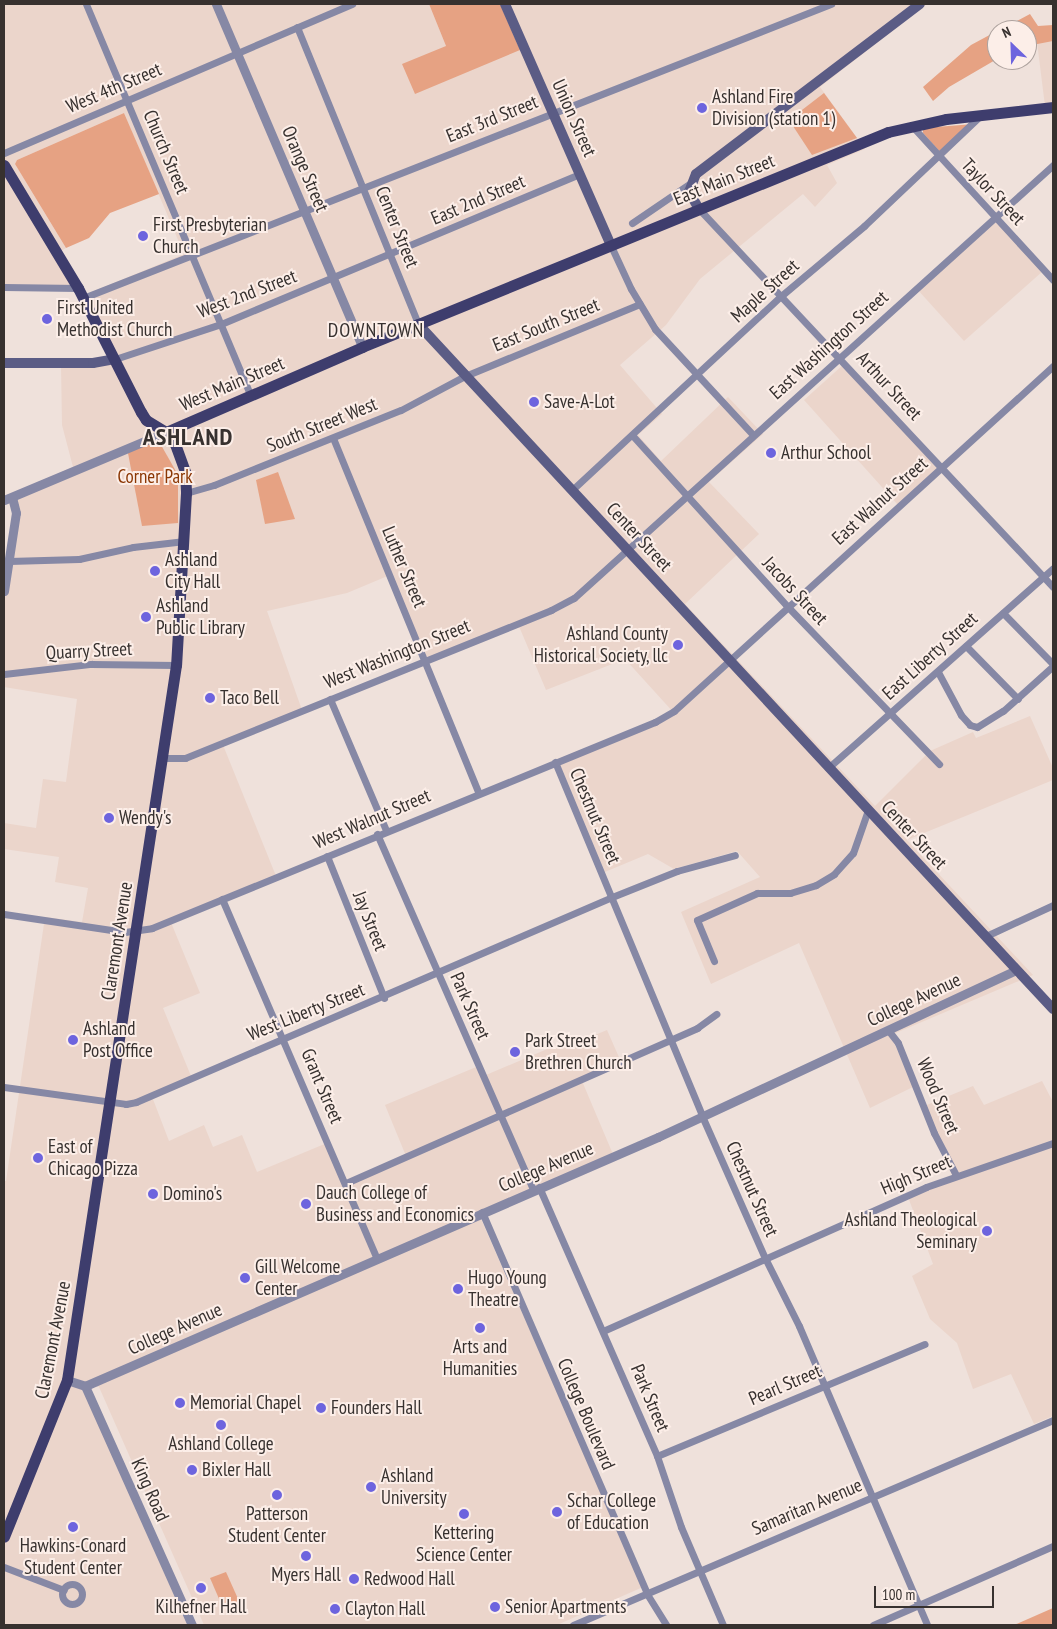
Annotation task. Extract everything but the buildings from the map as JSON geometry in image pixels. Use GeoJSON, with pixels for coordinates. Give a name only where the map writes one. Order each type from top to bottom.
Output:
{"type":"FeatureCollection","features":[{"type":"Feature","properties":{"kind":"main road","name":"Union Street"},"geometry":{"type":"LineString","coordinates":[[505,4],[611,246]]}},
{"type":"Feature","properties":{"kind":"main road"},"geometry":{"type":"LineString","coordinates":[[699,209],[689,192],[690,184],[696,174],[920,4]]}},
{"type":"Feature","properties":{"kind":"main road","name":"East Main Street"},"geometry":{"type":"LineString","coordinates":[[418,324],[911,125],[1053,107]]}},
{"type":"Feature","properties":{"kind":"main road"},"geometry":{"type":"LineString","coordinates":[[4,165],[81,293],[146,420],[166,432]]}},
{"type":"Feature","properties":{"kind":"main road","name":"West Main Street"},"geometry":{"type":"LineString","coordinates":[[166,432],[418,324]]}},
{"type":"Feature","properties":{"kind":"main road","name":"Center Street"},"geometry":{"type":"LineString","coordinates":[[418,324],[729,662],[1016,970],[1052,1006]]}},
{"type":"Feature","properties":{"kind":"main road"},"geometry":{"type":"LineString","coordinates":[[4,363],[93,363],[115,359]]}},
{"type":"Feature","properties":{"kind":"main road","name":"Claremont Avenue"},"geometry":{"type":"LineString","coordinates":[[4,1537],[67,1380],[176,666],[186,541],[186,493],[182,463],[166,432]]}},
{"type":"Feature","properties":{"kind":"street","name":"Church Street"},"geometry":{"type":"LineString","coordinates":[[86,4],[250,395]]}},
{"type":"Feature","properties":{"kind":"street","name":"Orange Street"},"geometry":{"type":"LineString","coordinates":[[216,4],[362,347]]}},
{"type":"Feature","properties":{"kind":"street","name":"West 4th Street"},"geometry":{"type":"LineString","coordinates":[[4,153],[352,4]]}},
{"type":"Feature","properties":{"kind":"street","name":"East 3rd Street"},"geometry":{"type":"LineString","coordinates":[[81,293],[191,255],[304,209],[831,4]]}},
{"type":"Feature","properties":{"kind":"street","name":"Center Street"},"geometry":{"type":"LineString","coordinates":[[297,27],[418,324]]}},
{"type":"Feature","properties":{"kind":"street","name":"Maple Street"},"geometry":{"type":"LineString","coordinates":[[572,490],[781,296],[864,226],[981,115]]}},
{"type":"Feature","properties":{"kind":"street","name":"Taylor Street"},"geometry":{"type":"LineString","coordinates":[[911,125],[938,157],[1053,280]]}},
{"type":"Feature","properties":{"kind":"street","name":"East Washington Street"},"geometry":{"type":"LineString","coordinates":[[627,549],[1053,164]]}},
{"type":"Feature","properties":{"kind":"street","name":"East 2nd Street"},"geometry":{"type":"LineString","coordinates":[[333,278],[579,174]]}},
{"type":"Feature","properties":{"kind":"street"},"geometry":{"type":"LineString","coordinates":[[632,223],[690,184]]}},
{"type":"Feature","properties":{"kind":"street","name":"Arthur Street"},"geometry":{"type":"LineString","coordinates":[[699,209],[840,356],[1053,587]]}},
{"type":"Feature","properties":{"kind":"street"},"geometry":{"type":"LineString","coordinates":[[611,246],[640,304],[655,328],[696,376],[753,435]]}},
{"type":"Feature","properties":{"kind":"street","name":"West 2nd Street"},"geometry":{"type":"LineString","coordinates":[[115,359],[221,324],[333,278]]}},
{"type":"Feature","properties":{"kind":"street"},"geometry":{"type":"LineString","coordinates":[[4,287],[81,293]]}},
{"type":"Feature","properties":{"kind":"street","name":"East South Street"},"geometry":{"type":"LineString","coordinates":[[465,376],[640,304]]}},
{"type":"Feature","properties":{"kind":"street","name":"East Walnut Street"},"geometry":{"type":"LineString","coordinates":[[729,662],[1053,366]]}},
{"type":"Feature","properties":{"kind":"street","name":"South Street West"},"geometry":{"type":"LineString","coordinates":[[186,493],[214,486],[401,410],[465,376]]}},
{"type":"Feature","properties":{"kind":"street","name":"West Main Street"},"geometry":{"type":"LineString","coordinates":[[8,498],[166,432]]}},
{"type":"Feature","properties":{"kind":"street","name":"Jacobs Street"},"geometry":{"type":"LineString","coordinates":[[632,435],[688,494],[788,607],[889,715],[939,764]]}},
{"type":"Feature","properties":{"kind":"street","name":"Luther Street"},"geometry":{"type":"LineString","coordinates":[[334,438],[478,792]]}},
{"type":"Feature","properties":{"kind":"street"},"geometry":{"type":"LineString","coordinates":[[4,591],[16,513],[8,498]]}},
{"type":"Feature","properties":{"kind":"street"},"geometry":{"type":"LineString","coordinates":[[8,560],[79,559],[134,547],[186,541]]}},
{"type":"Feature","properties":{"kind":"street","name":"West Washington Street"},"geometry":{"type":"LineString","coordinates":[[162,758],[185,758],[564,604],[627,549]]}},
{"type":"Feature","properties":{"kind":"street","name":"East Liberty Street"},"geometry":{"type":"LineString","coordinates":[[828,768],[1053,568]]}},
{"type":"Feature","properties":{"kind":"street"},"geometry":{"type":"LineString","coordinates":[[938,672],[961,715],[975,727],[991,721],[1018,699],[1053,665],[1003,613]]}},
{"type":"Feature","properties":{"kind":"street"},"geometry":{"type":"LineString","coordinates":[[966,646],[1018,699]]}},
{"type":"Feature","properties":{"kind":"street","name":"West Walnut Street"},"geometry":{"type":"LineString","coordinates":[[4,914],[136,931],[222,900],[386,830],[674,712],[729,662]]}},
{"type":"Feature","properties":{"kind":"street","name":"Quarry Street"},"geometry":{"type":"LineString","coordinates":[[4,674],[91,664],[176,666]]}},
{"type":"Feature","properties":{"kind":"street"},"geometry":{"type":"LineString","coordinates":[[330,699],[386,830]]}},
{"type":"Feature","properties":{"kind":"street","name":"Chestnut Street"},"geometry":{"type":"LineString","coordinates":[[555,762],[672,1038],[702,1116],[765,1258],[800,1326],[927,1625]]}},
{"type":"Feature","properties":{"kind":"street"},"geometry":{"type":"LineString","coordinates":[[714,961],[697,920],[758,893],[790,893],[816,885],[834,874],[853,853],[868,810]]}},
{"type":"Feature","properties":{"kind":"street","name":"Park Street"},"geometry":{"type":"LineString","coordinates":[[377,834],[500,1116],[603,1331],[657,1456],[671,1500],[723,1625]]}},
{"type":"Feature","properties":{"kind":"street","name":"West Liberty Street"},"geometry":{"type":"LineString","coordinates":[[4,1087],[110,1101],[136,1102],[284,1038],[384,998],[612,897],[677,871],[735,855]]}},
{"type":"Feature","properties":{"kind":"street","name":"Jay Street"},"geometry":{"type":"LineString","coordinates":[[327,856],[384,998]]}},
{"type":"Feature","properties":{"kind":"street","name":"Grant Street"},"geometry":{"type":"LineString","coordinates":[[222,900],[284,1038],[377,1259]]}},
{"type":"Feature","properties":{"kind":"street"},"geometry":{"type":"LineString","coordinates":[[986,936],[1053,904]]}},
{"type":"Feature","properties":{"kind":"street","name":"College Avenue"},"geometry":{"type":"LineString","coordinates":[[85,1386],[702,1116],[1016,970]]}},
{"type":"Feature","properties":{"kind":"street"},"geometry":{"type":"LineString","coordinates":[[346,1183],[702,1025],[716,1014]]}},
{"type":"Feature","properties":{"kind":"street","name":"Wood Street"},"geometry":{"type":"LineString","coordinates":[[888,1030],[898,1043],[934,1133],[956,1175]]}},
{"type":"Feature","properties":{"kind":"street","name":"High Street"},"geometry":{"type":"LineString","coordinates":[[603,1331],[956,1175],[1053,1143]]}},
{"type":"Feature","properties":{"kind":"street","name":"College Boulevard"},"geometry":{"type":"LineString","coordinates":[[482,1212],[647,1594],[666,1625]]}},
{"type":"Feature","properties":{"kind":"street","name":"Pearl Street"},"geometry":{"type":"LineString","coordinates":[[657,1456],[926,1344]]}},
{"type":"Feature","properties":{"kind":"street"},"geometry":{"type":"LineString","coordinates":[[67,1380],[85,1386]]}},
{"type":"Feature","properties":{"kind":"street","name":"King Road"},"geometry":{"type":"LineString","coordinates":[[85,1386],[192,1625]]}},
{"type":"Feature","properties":{"kind":"street","name":"Samaritan Avenue"},"geometry":{"type":"LineString","coordinates":[[574,1625],[1053,1420]]}},
{"type":"Feature","properties":{"kind":"street"},"geometry":{"type":"LineString","coordinates":[[873,1625],[1053,1546]]}},
{"type":"Feature","properties":{"kind":"street"},"geometry":{"type":"LineString","coordinates":[[4,1568],[64,1590]]}},
{"type":"Feature","properties":{"kind":"shaded area"},"geometry":{"type":"Polygon","coordinates":[[[4,4],[429,4],[446,46],[415,94],[500,4],[927,4],[820,87],[865,149],[827,165],[837,183],[815,207],[803,194],[700,279],[666,325],[620,365],[662,414],[638,435],[661,461],[728,397],[763,434],[709,482],[759,534],[685,604],[875,806],[930,751],[973,732],[976,738],[1030,716],[1053,768],[1053,780],[907,840],[1033,975],[891,1035],[913,1087],[870,1108],[799,943],[711,984],[681,912],[760,877],[737,851],[674,869],[648,854],[600,874],[553,761],[674,713],[625,659],[546,690],[518,624],[427,661],[390,575],[347,593],[267,611],[303,713],[223,745],[276,876],[170,920],[200,993],[163,1008],[191,1076],[151,1094],[169,1141],[204,1125],[213,1147],[242,1135],[257,1172],[327,1143],[343,1182],[406,1156],[385,1105],[481,1065],[486,1075],[559,1044],[571,1045],[607,1030],[622,1064],[582,1081],[615,1159],[481,1219],[643,1587],[557,1625],[204,1625],[99,1387],[60,1375],[86,1393],[187,1625],[4,1625],[4,1181],[6,1181],[45,917],[82,922],[88,888],[55,882],[59,857],[4,849],[4,823],[36,828],[43,779],[66,782],[77,699],[4,687],[4,583],[17,491],[73,467],[62,425],[61,365],[119,364],[87,294],[184,254],[124,113],[17,160],[15,164],[66,248],[56,254],[78,288],[5,291],[4,366],[4,4]]]}},
{"type":"Feature","properties":{"kind":"shaded area"},"geometry":{"type":"Polygon","coordinates":[[[1053,41],[1053,105],[1045,106],[1037,42],[1053,41]]]}},
{"type":"Feature","properties":{"kind":"shaded area"},"geometry":{"type":"Polygon","coordinates":[[[996,218],[1043,271],[964,341],[917,289],[996,218]]]}},
{"type":"Feature","properties":{"kind":"shaded area"},"geometry":{"type":"Polygon","coordinates":[[[844,364],[938,468],[898,505],[804,400],[844,364]]]}},
{"type":"Feature","properties":{"kind":"shaded area","name":"Ashland Theological Seminary"},"geometry":{"type":"Polygon","coordinates":[[[1042,1081],[1053,1102],[1053,1416],[1034,1424],[1011,1374],[973,1389],[957,1343],[930,1319],[912,1276],[933,1264],[908,1197],[953,1177],[922,1107],[973,1086],[984,1105],[1042,1081]]]}},
{"type":"Feature","properties":{"kind":"green space"},"geometry":{"type":"Polygon","coordinates":[[[429,4],[500,4],[520,50],[415,94],[402,64],[446,46],[429,4]]]}},
{"type":"Feature","properties":{"kind":"green space"},"geometry":{"type":"Polygon","coordinates":[[[1030,14],[1034,20],[1019,20],[1030,14]]]}},
{"type":"Feature","properties":{"kind":"green space"},"geometry":{"type":"Polygon","coordinates":[[[1037,24],[1053,25],[1053,41],[1037,44],[1037,24]]]}},
{"type":"Feature","properties":{"kind":"green space"},"geometry":{"type":"Polygon","coordinates":[[[987,36],[987,65],[949,87],[933,101],[923,87],[971,45],[987,36]]]}},
{"type":"Feature","properties":{"kind":"green space"},"geometry":{"type":"Polygon","coordinates":[[[824,93],[857,138],[812,155],[789,120],[824,93]]]}},
{"type":"Feature","properties":{"kind":"green space"},"geometry":{"type":"Polygon","coordinates":[[[124,113],[159,194],[110,213],[89,238],[66,248],[15,164],[17,160],[124,113]]]}},
{"type":"Feature","properties":{"kind":"green space"},"geometry":{"type":"Polygon","coordinates":[[[974,124],[942,154],[923,133],[923,128],[974,124]]]}},
{"type":"Feature","properties":{"kind":"green space","name":"Corner Park"},"geometry":{"type":"Polygon","coordinates":[[[156,436],[178,475],[178,523],[142,526],[127,448],[156,436]]]}},
{"type":"Feature","properties":{"kind":"green space"},"geometry":{"type":"Polygon","coordinates":[[[278,472],[295,519],[265,524],[256,480],[278,472]]]}},
{"type":"Feature","properties":{"kind":"green space"},"geometry":{"type":"Polygon","coordinates":[[[226,1572],[239,1601],[223,1608],[210,1578],[226,1572]]]}},
{"type":"Feature","properties":{"kind":"green space"},"geometry":{"type":"Polygon","coordinates":[[[1053,1608],[1053,1625],[1014,1625],[1053,1608]]]}},
{"type":"Feature","properties":{"kind":"place","name":"Ashland Fire Division (station 1)"},"geometry":{"type":"Point","coordinates":[702,108]}},
{"type":"Feature","properties":{"kind":"place","name":"First Presbyterian Church"},"geometry":{"type":"Point","coordinates":[143,236]}},
{"type":"Feature","properties":{"kind":"place","name":"First United Methodist Church"},"geometry":{"type":"Point","coordinates":[47,319]}},
{"type":"Feature","properties":{"kind":"place","name":"Save-A-Lot"},"geometry":{"type":"Point","coordinates":[534,402]}},
{"type":"Feature","properties":{"kind":"place","name":"Arthur School"},"geometry":{"type":"Point","coordinates":[771,453]}},
{"type":"Feature","properties":{"kind":"place","name":"Ashland City Hall"},"geometry":{"type":"Point","coordinates":[155,571]}},
{"type":"Feature","properties":{"kind":"place","name":"Ashland Public Library"},"geometry":{"type":"Point","coordinates":[146,617]}},
{"type":"Feature","properties":{"kind":"place","name":"Ashland County Historical Society, llc"},"geometry":{"type":"Point","coordinates":[678,645]}},
{"type":"Feature","properties":{"kind":"place","name":"Taco Bell"},"geometry":{"type":"Point","coordinates":[210,698]}},
{"type":"Feature","properties":{"kind":"place","name":"Wendy's"},"geometry":{"type":"Point","coordinates":[109,818]}},
{"type":"Feature","properties":{"kind":"place","name":"Ashland Post Office"},"geometry":{"type":"Point","coordinates":[73,1040]}},
{"type":"Feature","properties":{"kind":"place","name":"Park Street Brethren Church"},"geometry":{"type":"Point","coordinates":[515,1052]}},
{"type":"Feature","properties":{"kind":"place","name":"East of Chicago Pizza"},"geometry":{"type":"Point","coordinates":[38,1158]}},
{"type":"Feature","properties":{"kind":"place","name":"Domino's"},"geometry":{"type":"Point","coordinates":[153,1194]}},
{"type":"Feature","properties":{"kind":"place","name":"Dauch College of Business and Economics"},"geometry":{"type":"Point","coordinates":[306,1204]}},
{"type":"Feature","properties":{"kind":"place","name":"Ashland Theological Seminary"},"geometry":{"type":"Point","coordinates":[987,1231]}},
{"type":"Feature","properties":{"kind":"place","name":"Gill Welcome Center"},"geometry":{"type":"Point","coordinates":[245,1278]}},
{"type":"Feature","properties":{"kind":"place","name":"Hugo Young Theatre"},"geometry":{"type":"Point","coordinates":[458,1289]}},
{"type":"Feature","properties":{"kind":"place","name":"Arts and Humanities"},"geometry":{"type":"Point","coordinates":[480,1328]}},
{"type":"Feature","properties":{"kind":"place","name":"Memorial Chapel"},"geometry":{"type":"Point","coordinates":[180,1403]}},
{"type":"Feature","properties":{"kind":"place","name":"Founders Hall"},"geometry":{"type":"Point","coordinates":[321,1408]}},
{"type":"Feature","properties":{"kind":"place","name":"Ashland College"},"geometry":{"type":"Point","coordinates":[221,1425]}},
{"type":"Feature","properties":{"kind":"place","name":"Bixler Hall"},"geometry":{"type":"Point","coordinates":[192,1470]}},
{"type":"Feature","properties":{"kind":"place","name":"Ashland University"},"geometry":{"type":"Point","coordinates":[371,1487]}},
{"type":"Feature","properties":{"kind":"place","name":"Patterson Student Center"},"geometry":{"type":"Point","coordinates":[277,1495]}},
{"type":"Feature","properties":{"kind":"place","name":"Schar College of Education"},"geometry":{"type":"Point","coordinates":[557,1512]}},
{"type":"Feature","properties":{"kind":"place","name":"Kettering Science Center"},"geometry":{"type":"Point","coordinates":[464,1514]}},
{"type":"Feature","properties":{"kind":"place","name":"Hawkins-Conard Student Center"},"geometry":{"type":"Point","coordinates":[73,1527]}},
{"type":"Feature","properties":{"kind":"place","name":"Myers Hall"},"geometry":{"type":"Point","coordinates":[306,1556]}},
{"type":"Feature","properties":{"kind":"place","name":"Redwood Hall"},"geometry":{"type":"Point","coordinates":[354,1579]}},
{"type":"Feature","properties":{"kind":"place","name":"Kilhefner Hall"},"geometry":{"type":"Point","coordinates":[201,1588]}},
{"type":"Feature","properties":{"kind":"place","name":"Senior Apartments"},"geometry":{"type":"Point","coordinates":[495,1607]}},
{"type":"Feature","properties":{"kind":"place","name":"Clayton Hall"},"geometry":{"type":"Point","coordinates":[335,1609]}},
{"type":"Feature","properties":{"kind":"district","name":"DOWNTOWN"},"geometry":{"type":"Point","coordinates":[376,330]}},
{"type":"Feature","properties":{"kind":"district","name":"ASHLAND"},"geometry":{"type":"Point","coordinates":[188,437]}}]}
